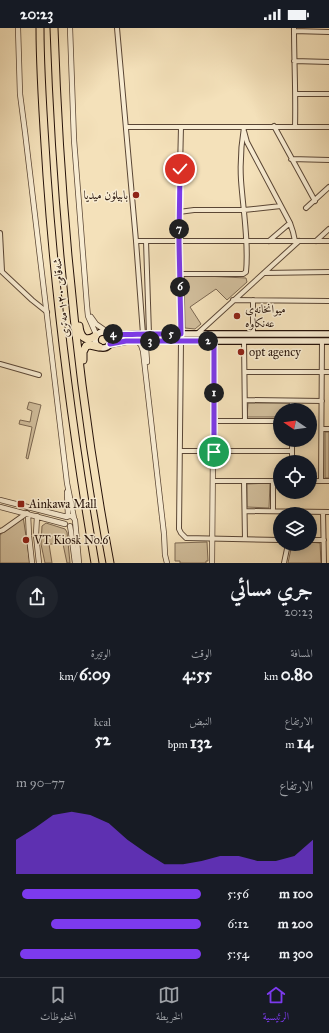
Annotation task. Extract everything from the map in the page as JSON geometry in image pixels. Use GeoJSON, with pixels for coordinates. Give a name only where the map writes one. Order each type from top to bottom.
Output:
{"type":"FeatureCollection","features":[{"type":"Feature","properties":{"kind":"highway","name":"شەقامی ١٢٠ مەتری"},"geometry":{"type":"LineString","coordinates":[[40,28],[45,149],[61,337],[95,563]]}},
{"type":"Feature","properties":{"kind":"highway","name":"شەقامی ١٢٠ مەتری"},"geometry":{"type":"LineString","coordinates":[[54,28],[64,217],[72,305],[82,388],[110,563]]}},
{"type":"Feature","properties":{"kind":"highway"},"geometry":{"type":"LineString","coordinates":[[72,305],[78,319],[80,333],[84,338],[88,339],[96,335]]}},
{"type":"Feature","properties":{"kind":"highway"},"geometry":{"type":"LineString","coordinates":[[82,388],[84,350],[86,346],[90,345],[99,347]]}},
{"type":"Feature","properties":{"kind":"main road"},"geometry":{"type":"LineString","coordinates":[[329,334],[117,335],[101,331],[96,335],[94,340],[99,347],[104,348],[110,344],[122,341],[329,341]]}},
{"type":"Feature","properties":{"kind":"main road"},"geometry":{"type":"LineString","coordinates":[[107,332],[111,339],[110,344]]}},
{"type":"Feature","properties":{"kind":"main road"},"geometry":{"type":"LineString","coordinates":[[314,341],[317,340],[318,337],[315,334]]}},
{"type":"Feature","properties":{"kind":"main road"},"geometry":{"type":"LineString","coordinates":[[329,334],[326,337],[326,340],[329,341]]}},
{"type":"Feature","properties":{"kind":"street"},"geometry":{"type":"LineString","coordinates":[[18,28],[20,94],[68,483],[80,563]]}},
{"type":"Feature","properties":{"kind":"street"},"geometry":{"type":"LineString","coordinates":[[70,28],[74,140],[88,316],[96,335]]}},
{"type":"Feature","properties":{"kind":"street"},"geometry":{"type":"LineString","coordinates":[[117,28],[146,334]]}},
{"type":"Feature","properties":{"kind":"street"},"geometry":{"type":"LineString","coordinates":[[295,127],[296,94],[294,29],[329,32]]}},
{"type":"Feature","properties":{"kind":"street"},"geometry":{"type":"LineString","coordinates":[[294,61],[329,62]]}},
{"type":"Feature","properties":{"kind":"street"},"geometry":{"type":"LineString","coordinates":[[296,94],[329,94]]}},
{"type":"Feature","properties":{"kind":"street"},"geometry":{"type":"LineString","coordinates":[[274,126],[314,201]]}},
{"type":"Feature","properties":{"kind":"street"},"geometry":{"type":"LineString","coordinates":[[126,127],[329,126]]}},
{"type":"Feature","properties":{"kind":"street"},"geometry":{"type":"LineString","coordinates":[[181,127],[179,212],[181,334]]}},
{"type":"Feature","properties":{"kind":"street"},"geometry":{"type":"LineString","coordinates":[[244,127],[247,142],[290,223],[297,241]]}},
{"type":"Feature","properties":{"kind":"street"},"geometry":{"type":"LineString","coordinates":[[180,274],[244,274],[246,272],[246,241],[241,181],[241,145],[244,127]]}},
{"type":"Feature","properties":{"kind":"street"},"geometry":{"type":"LineString","coordinates":[[291,159],[329,160]]}},
{"type":"Feature","properties":{"kind":"street"},"geometry":{"type":"LineString","coordinates":[[306,208],[327,192],[329,187]]}},
{"type":"Feature","properties":{"kind":"street"},"geometry":{"type":"LineString","coordinates":[[179,212],[194,210],[244,210],[281,206]]}},
{"type":"Feature","properties":{"kind":"street"},"geometry":{"type":"LineString","coordinates":[[269,241],[290,223]]}},
{"type":"Feature","properties":{"kind":"street"},"geometry":{"type":"LineString","coordinates":[[316,241],[329,229]]}},
{"type":"Feature","properties":{"kind":"street"},"geometry":{"type":"LineString","coordinates":[[0,233],[1,270],[32,300],[47,312]]}},
{"type":"Feature","properties":{"kind":"street"},"geometry":{"type":"LineString","coordinates":[[136,241],[329,241]]}},
{"type":"Feature","properties":{"kind":"street"},"geometry":{"type":"LineString","coordinates":[[146,241],[146,334]]}},
{"type":"Feature","properties":{"kind":"street"},"geometry":{"type":"LineString","coordinates":[[196,334],[297,241]]}},
{"type":"Feature","properties":{"kind":"street"},"geometry":{"type":"LineString","coordinates":[[264,273],[329,272]]}},
{"type":"Feature","properties":{"kind":"street"},"geometry":{"type":"LineString","coordinates":[[87,294],[91,316],[96,324],[107,332]]}},
{"type":"Feature","properties":{"kind":"street"},"geometry":{"type":"LineString","coordinates":[[233,300],[329,301]]}},
{"type":"Feature","properties":{"kind":"street"},"geometry":{"type":"LineString","coordinates":[[253,300],[253,334]]}},
{"type":"Feature","properties":{"kind":"street"},"geometry":{"type":"LineString","coordinates":[[137,341],[142,348],[167,563]]}},
{"type":"Feature","properties":{"kind":"street"},"geometry":{"type":"LineString","coordinates":[[146,378],[146,348],[150,341]]}},
{"type":"Feature","properties":{"kind":"street"},"geometry":{"type":"LineString","coordinates":[[181,341],[179,529],[186,538],[273,540]]}},
{"type":"Feature","properties":{"kind":"street"},"geometry":{"type":"LineString","coordinates":[[212,563],[214,341]]}},
{"type":"Feature","properties":{"kind":"street"},"geometry":{"type":"LineString","coordinates":[[244,341],[245,421]]}},
{"type":"Feature","properties":{"kind":"street"},"geometry":{"type":"LineString","coordinates":[[321,481],[322,341]]}},
{"type":"Feature","properties":{"kind":"street"},"geometry":{"type":"LineString","coordinates":[[0,364],[39,375]]}},
{"type":"Feature","properties":{"kind":"street"},"geometry":{"type":"LineString","coordinates":[[245,372],[329,372]]}},
{"type":"Feature","properties":{"kind":"street"},"geometry":{"type":"LineString","coordinates":[[245,400],[322,401]]}},
{"type":"Feature","properties":{"kind":"street"},"geometry":{"type":"LineString","coordinates":[[214,421],[273,421]]}},
{"type":"Feature","properties":{"kind":"street"},"geometry":{"type":"LineString","coordinates":[[322,429],[329,429]]}},
{"type":"Feature","properties":{"kind":"street"},"geometry":{"type":"LineString","coordinates":[[292,447],[292,455]]}},
{"type":"Feature","properties":{"kind":"street"},"geometry":{"type":"LineString","coordinates":[[180,451],[292,451]]}},
{"type":"Feature","properties":{"kind":"street"},"geometry":{"type":"LineString","coordinates":[[213,481],[273,481]]}},
{"type":"Feature","properties":{"kind":"street"},"geometry":{"type":"LineString","coordinates":[[244,481],[245,539]]}},
{"type":"Feature","properties":{"kind":"street"},"geometry":{"type":"LineString","coordinates":[[317,481],[329,481]]}},
{"type":"Feature","properties":{"kind":"street"},"geometry":{"type":"LineString","coordinates":[[68,483],[67,517],[65,520],[71,532],[75,563]]}},
{"type":"Feature","properties":{"kind":"street"},"geometry":{"type":"LineString","coordinates":[[0,500],[67,517],[71,516],[74,520]]}},
{"type":"Feature","properties":{"kind":"street"},"geometry":{"type":"LineString","coordinates":[[0,507],[67,525],[73,525],[74,520]]}},
{"type":"Feature","properties":{"kind":"street"},"geometry":{"type":"LineString","coordinates":[[244,511],[273,510]]}},
{"type":"Feature","properties":{"kind":"street"},"geometry":{"type":"LineString","coordinates":[[317,512],[329,512]]}},
{"type":"Feature","properties":{"kind":"street"},"geometry":{"type":"LineString","coordinates":[[323,512],[324,563]]}},
{"type":"Feature","properties":{"kind":"street"},"geometry":{"type":"LineString","coordinates":[[27,514],[32,563]]}},
{"type":"Feature","properties":{"kind":"street"},"geometry":{"type":"LineString","coordinates":[[0,531],[27,514]]}},
{"type":"Feature","properties":{"kind":"street"},"geometry":{"type":"LineString","coordinates":[[37,516],[36,530],[40,563]]}},
{"type":"Feature","properties":{"kind":"street"},"geometry":{"type":"LineString","coordinates":[[28,530],[36,530]]}},
{"type":"Feature","properties":{"kind":"street"},"geometry":{"type":"LineString","coordinates":[[317,540],[324,540]]}},
{"type":"Feature","properties":{"kind":"street"},"geometry":{"type":"LineString","coordinates":[[284,563],[287,551]]}},
{"type":"Feature","properties":{"kind":"street"},"geometry":{"type":"LineString","coordinates":[[164,563],[165,555]]}},
{"type":"Feature","properties":{"kind":"shaded area"},"geometry":{"type":"Polygon","coordinates":[[[184,275],[246,278],[247,282],[227,300],[216,289],[190,307],[201,324],[195,329],[185,328],[184,275]]]}},
{"type":"Feature","properties":{"kind":"shaded area"},"geometry":{"type":"Polygon","coordinates":[[[29,402],[41,405],[28,459],[26,458],[32,427],[19,424],[20,420],[30,422],[32,411],[27,409],[29,402]]]}},
{"type":"Feature","properties":{"kind":"shaded area"},"geometry":{"type":"Polygon","coordinates":[[[248,403],[273,403],[273,417],[247,417],[248,403]]]}},
{"type":"Feature","properties":{"kind":"shaded area"},"geometry":{"type":"Polygon","coordinates":[[[325,432],[329,432],[329,478],[325,478],[325,432]]]}},
{"type":"Feature","properties":{"kind":"shaded area"},"geometry":{"type":"Polygon","coordinates":[[[270,483],[269,508],[247,507],[247,484],[270,483]]]}},
{"type":"Feature","properties":{"kind":"shaded area"},"geometry":{"type":"Polygon","coordinates":[[[23,516],[30,563],[0,563],[0,535],[23,516]]]}},
{"type":"Feature","properties":{"kind":"shaded area"},"geometry":{"type":"Polygon","coordinates":[[[46,523],[65,529],[67,532],[70,563],[67,563],[63,544],[49,544],[52,563],[45,563],[41,544],[42,526],[46,523]]]}},
{"type":"Feature","properties":{"kind":"shaded area"},"geometry":{"type":"Polygon","coordinates":[[[207,542],[208,561],[206,561],[206,563],[180,563],[180,561],[175,561],[175,543],[207,542]]]}},
{"type":"Feature","properties":{"kind":"shaded area"},"geometry":{"type":"Polygon","coordinates":[[[317,543],[320,543],[321,563],[288,563],[291,551],[317,551],[317,543]]]}},
{"type":"Feature","properties":{"kind":"place","name":"بابیلۆن میدیا"},"geometry":{"type":"Point","coordinates":[136,195]}},
{"type":"Feature","properties":{"kind":"place","name":"میوانخانەی عەنکاوە"},"geometry":{"type":"Point","coordinates":[237,316]}},
{"type":"Feature","properties":{"kind":"place","name":"opt agency"},"geometry":{"type":"Point","coordinates":[241,352]}},
{"type":"Feature","properties":{"kind":"place","name":"Ainkawa Mall"},"geometry":{"type":"Point","coordinates":[21,504]}},
{"type":"Feature","properties":{"kind":"place","name":"VT Kiosk No.6"},"geometry":{"type":"Point","coordinates":[26,540]}},
{"type":"Feature","properties":{"kind":"route"},"geometry":{"type":"LineString","coordinates":[[180,169],[179,241],[181,334],[117,335],[108,333],[111,337],[110,344],[126,341],[214,341],[214,452]]}}]}
